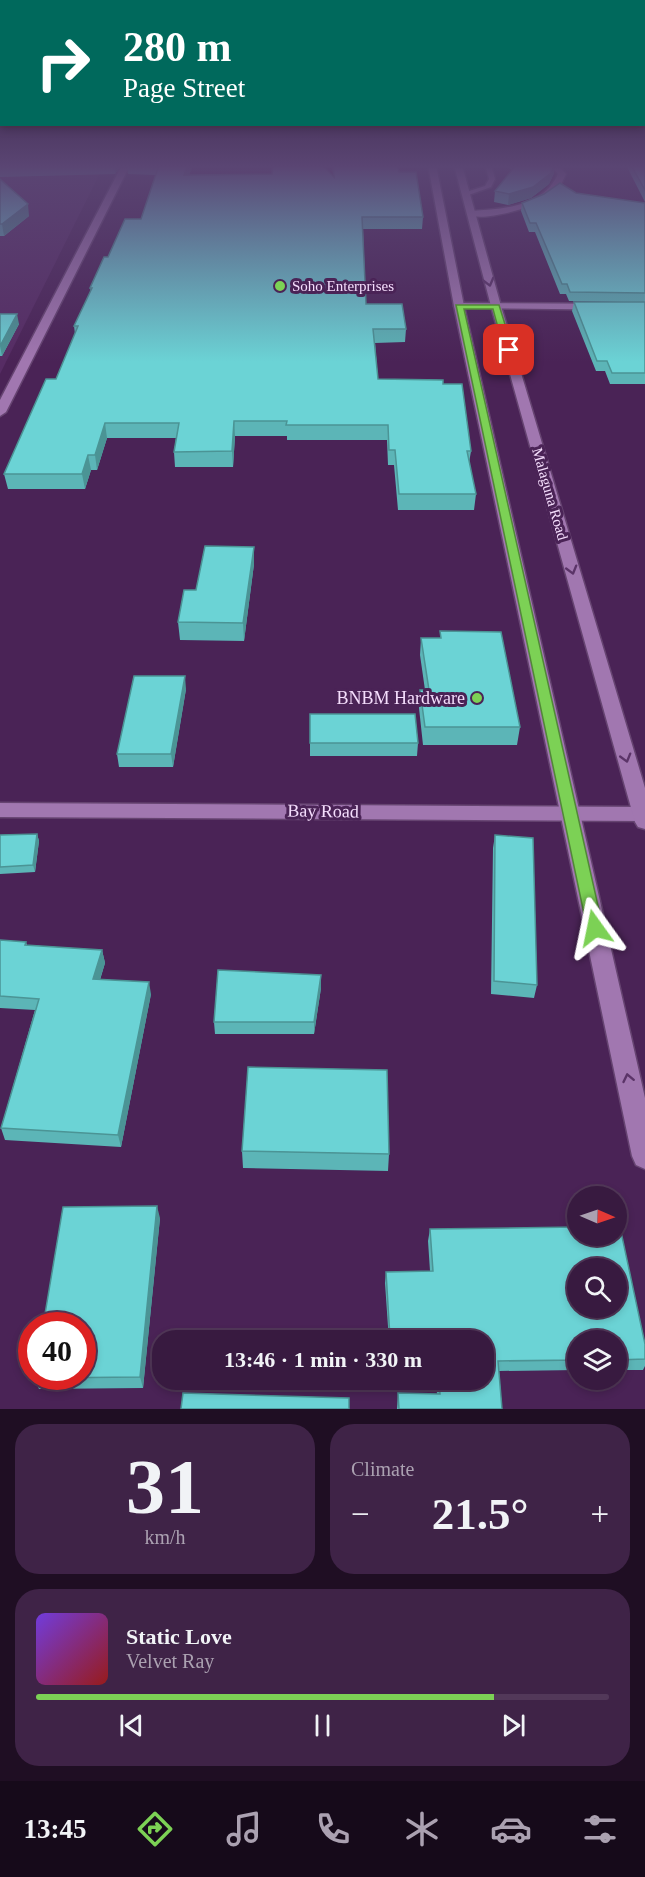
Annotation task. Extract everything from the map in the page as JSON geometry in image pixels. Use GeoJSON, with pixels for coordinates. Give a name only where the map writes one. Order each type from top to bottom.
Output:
{"type":"FeatureCollection","features":[{"type":"Feature","properties":{"kind":"street"},"geometry":{"type":"LineString","coordinates":[[0,412],[92,231]]}},
{"type":"Feature","properties":{"kind":"street"},"geometry":{"type":"LineString","coordinates":[[445,231],[459,306],[645,1156]]}},
{"type":"Feature","properties":{"kind":"street","name":"Malaguna Road"},"geometry":{"type":"LineString","coordinates":[[476,231],[644,816]]}},
{"type":"Feature","properties":{"kind":"street"},"geometry":{"type":"LineString","coordinates":[[459,306],[645,307]]}},
{"type":"Feature","properties":{"kind":"street","name":"Bay Road"},"geometry":{"type":"LineString","coordinates":[[0,810],[644,816]]}},
{"type":"Feature","properties":{"kind":"shaded area"},"geometry":{"type":"Polygon","coordinates":[[[0,231],[71,231],[0,374],[0,231]]]}},
{"type":"Feature","properties":{"kind":"building"},"geometry":{"type":"Polygon","coordinates":[[[120,231],[363,231],[366,304],[402,304],[406,329],[373,329],[378,379],[443,380],[443,384],[462,384],[471,451],[467,451],[476,494],[399,494],[395,450],[389,450],[388,425],[286,425],[287,421],[234,421],[232,451],[174,452],[179,423],[105,423],[95,455],[88,455],[82,474],[4,474],[46,379],[56,379],[78,326],[74,326],[92,288],[90,288],[104,257],[108,257],[120,231]]]}},
{"type":"Feature","properties":{"kind":"building"},"geometry":{"type":"Polygon","coordinates":[[[539,231],[645,231],[645,293],[570,292],[567,284],[562,284],[539,231]]]}},
{"type":"Feature","properties":{"kind":"building"},"geometry":{"type":"Polygon","coordinates":[[[574,302],[645,302],[645,373],[612,373],[607,361],[597,361],[574,302]]]}},
{"type":"Feature","properties":{"kind":"building"},"geometry":{"type":"Polygon","coordinates":[[[0,314],[17,314],[0,346],[0,314]]]}},
{"type":"Feature","properties":{"kind":"building"},"geometry":{"type":"Polygon","coordinates":[[[205,546],[254,547],[243,623],[178,622],[184,590],[196,590],[205,546]]]}},
{"type":"Feature","properties":{"kind":"building","name":"BNBM Hardware"},"geometry":{"type":"Polygon","coordinates":[[[440,631],[501,632],[520,727],[425,727],[420,690],[429,690],[421,638],[441,638],[440,631]]]}},
{"type":"Feature","properties":{"kind":"building"},"geometry":{"type":"Polygon","coordinates":[[[134,676],[185,676],[171,754],[117,754],[134,676]]]}},
{"type":"Feature","properties":{"kind":"building"},"geometry":{"type":"Polygon","coordinates":[[[310,714],[415,714],[418,743],[310,743],[310,714]]]}},
{"type":"Feature","properties":{"kind":"building"},"geometry":{"type":"Polygon","coordinates":[[[37,834],[33,865],[0,867],[0,835],[37,834]]]}},
{"type":"Feature","properties":{"kind":"building"},"geometry":{"type":"Polygon","coordinates":[[[495,835],[533,838],[537,985],[494,981],[495,835]]]}},
{"type":"Feature","properties":{"kind":"building"},"geometry":{"type":"Polygon","coordinates":[[[0,940],[26,942],[25,945],[102,950],[93,979],[149,982],[118,1135],[1,1128],[39,999],[0,996],[0,940]]]}},
{"type":"Feature","properties":{"kind":"building"},"geometry":{"type":"Polygon","coordinates":[[[218,970],[321,975],[314,1022],[214,1022],[218,970]]]}},
{"type":"Feature","properties":{"kind":"building"},"geometry":{"type":"Polygon","coordinates":[[[248,1067],[387,1070],[389,1154],[242,1151],[248,1067]]]}},
{"type":"Feature","properties":{"kind":"building"},"geometry":{"type":"Polygon","coordinates":[[[157,1206],[140,1377],[96,1377],[96,1312],[45,1312],[63,1207],[157,1206]]]}},
{"type":"Feature","properties":{"kind":"building"},"geometry":{"type":"Polygon","coordinates":[[[567,1227],[567,1246],[624,1246],[627,1258],[567,1258],[567,1318],[627,1318],[627,1260],[645,1344],[645,1359],[627,1360],[627,1330],[567,1330],[567,1360],[498,1361],[502,1409],[399,1409],[398,1393],[440,1394],[440,1390],[494,1390],[494,1330],[390,1330],[386,1272],[433,1271],[430,1229],[567,1227]]]}},
{"type":"Feature","properties":{"kind":"building"},"geometry":{"type":"Polygon","coordinates":[[[183,1393],[349,1398],[349,1409],[181,1409],[183,1393]]]}},
{"type":"Feature","properties":{"kind":"place","name":"Soho Enterprises"},"geometry":{"type":"Point","coordinates":[280,286]}},
{"type":"Feature","properties":{"kind":"place","name":"BNBM Hardware"},"geometry":{"type":"Point","coordinates":[477,698]}},
{"type":"Feature","properties":{"kind":"route"},"geometry":{"type":"LineString","coordinates":[[509,350],[496,306],[459,306],[595,928]]}}]}
